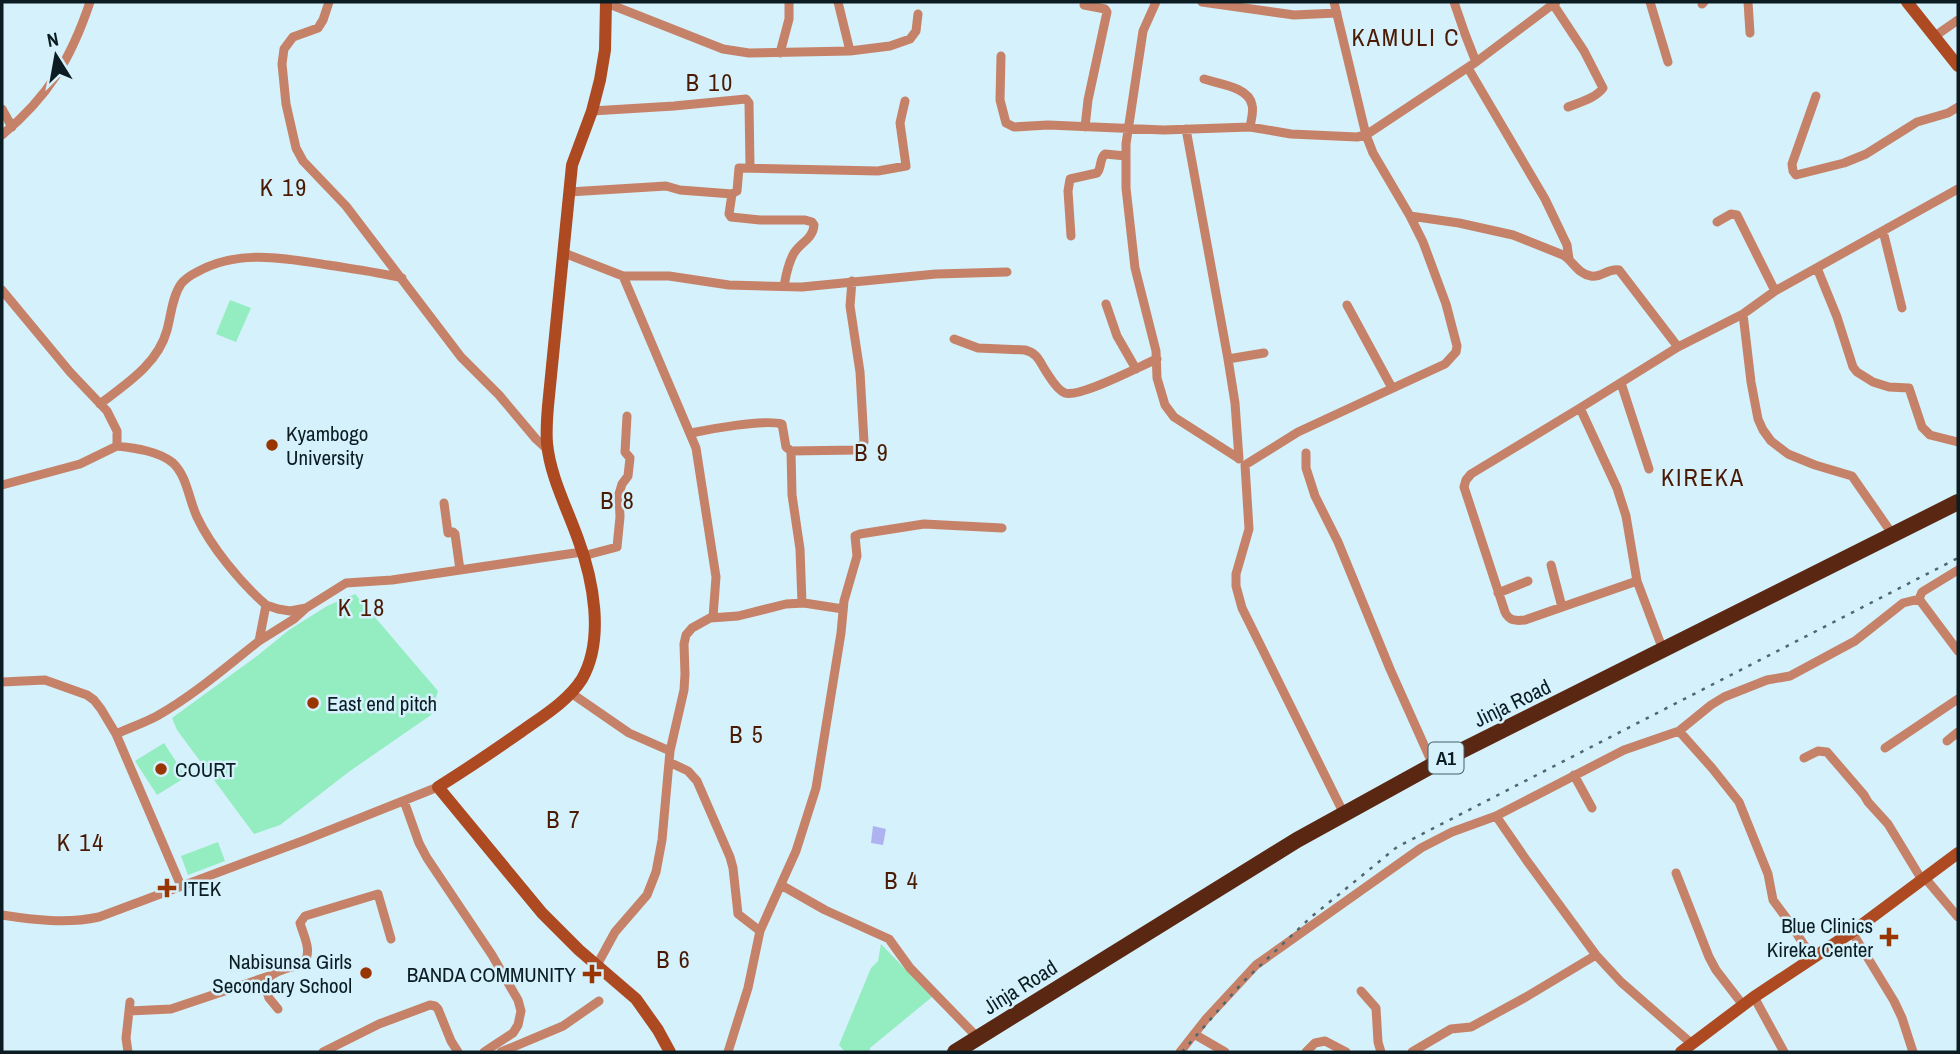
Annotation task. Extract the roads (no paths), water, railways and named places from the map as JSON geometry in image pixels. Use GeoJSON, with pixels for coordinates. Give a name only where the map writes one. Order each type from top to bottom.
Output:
{"type":"FeatureCollection","features":[{"type":"Feature","properties":{"kind":"highway","name":"Jinja Road"},"geometry":{"type":"LineString","coordinates":[[961,1051],[1150,929],[1344,814],[1433,765],[1958,502]]}},
{"type":"Feature","properties":{"kind":"street"},"geometry":{"type":"LineString","coordinates":[[2,135],[40,99],[53,82],[79,34],[90,2]]}},
{"type":"Feature","properties":{"kind":"street"},"geometry":{"type":"LineString","coordinates":[[329,2],[318,28],[293,37],[284,49],[282,64],[292,138],[303,161],[346,206],[461,357],[548,450]]}},
{"type":"Feature","properties":{"kind":"street"},"geometry":{"type":"LineString","coordinates":[[2,915],[53,921],[85,920],[404,802],[438,787],[533,723],[571,693],[586,670],[593,644],[592,603],[583,554],[559,489],[546,436],[572,165],[592,111],[605,50],[605,2],[723,49],[749,53],[850,51],[908,41],[916,31],[918,14]]}},
{"type":"Feature","properties":{"kind":"street"},"geometry":{"type":"LineString","coordinates":[[780,52],[789,19],[789,2]]}},
{"type":"Feature","properties":{"kind":"street"},"geometry":{"type":"LineString","coordinates":[[838,2],[850,51]]}},
{"type":"Feature","properties":{"kind":"street"},"geometry":{"type":"LineString","coordinates":[[1156,2],[1143,31],[1128,128],[1127,205],[1135,268],[1151,329],[1157,359],[1157,378],[1165,405],[1170,414],[1242,461]]}},
{"type":"Feature","properties":{"kind":"street"},"geometry":{"type":"LineString","coordinates":[[1202,2],[1239,5],[1294,15],[1337,13]]}},
{"type":"Feature","properties":{"kind":"street"},"geometry":{"type":"LineString","coordinates":[[1242,461],[1445,364],[1456,352],[1457,346],[1446,304],[1434,269],[1410,215],[1373,153],[1366,135],[1334,2]]}},
{"type":"Feature","properties":{"kind":"street"},"geometry":{"type":"LineString","coordinates":[[1454,2],[1472,65],[1545,199],[1566,242],[1569,259]]}},
{"type":"Feature","properties":{"kind":"street"},"geometry":{"type":"LineString","coordinates":[[1650,2],[1668,62]]}},
{"type":"Feature","properties":{"kind":"street"},"geometry":{"type":"LineString","coordinates":[[1748,2],[1749,33]]}},
{"type":"Feature","properties":{"kind":"street"},"geometry":{"type":"LineString","coordinates":[[1907,2],[1958,66]]}},
{"type":"Feature","properties":{"kind":"street"},"geometry":{"type":"LineString","coordinates":[[1001,56],[1000,100],[1003,118],[1008,125],[1014,127],[1048,125],[1164,130],[1250,127],[1313,136],[1357,137],[1366,135],[1472,65],[1551,4],[1584,51],[1604,88],[1596,95],[1568,107]]}},
{"type":"Feature","properties":{"kind":"street"},"geometry":{"type":"LineString","coordinates":[[1084,5],[1105,9],[1107,12],[1090,87],[1085,127]]}},
{"type":"Feature","properties":{"kind":"street"},"geometry":{"type":"LineString","coordinates":[[1935,36],[1958,20]]}},
{"type":"Feature","properties":{"kind":"street"},"geometry":{"type":"LineString","coordinates":[[1204,79],[1241,90],[1250,98],[1253,107],[1250,127]]}},
{"type":"Feature","properties":{"kind":"street"},"geometry":{"type":"LineString","coordinates":[[1816,96],[1792,164],[1793,171],[1801,176],[1866,154],[1917,122],[1948,113],[1958,107]]}},
{"type":"Feature","properties":{"kind":"street"},"geometry":{"type":"LineString","coordinates":[[592,111],[746,99],[749,103],[750,167]]}},
{"type":"Feature","properties":{"kind":"street"},"geometry":{"type":"LineString","coordinates":[[569,192],[666,186],[680,190],[732,194],[737,191],[739,168],[878,171],[906,166],[900,123],[905,101]]}},
{"type":"Feature","properties":{"kind":"street"},"geometry":{"type":"LineString","coordinates":[[2,109],[12,127]]}},
{"type":"Feature","properties":{"kind":"street"},"geometry":{"type":"LineString","coordinates":[[1186,129],[1228,359],[1242,461],[1249,529],[1236,586],[1242,608],[1344,814]]}},
{"type":"Feature","properties":{"kind":"street"},"geometry":{"type":"LineString","coordinates":[[1071,236],[1068,191],[1070,179],[1097,173],[1104,155],[1126,156]]}},
{"type":"Feature","properties":{"kind":"street"},"geometry":{"type":"LineString","coordinates":[[1637,581],[1516,621],[1507,617],[1467,496],[1466,480],[1471,474],[1678,347],[1743,314],[1775,291],[1958,189]]}},
{"type":"Feature","properties":{"kind":"street"},"geometry":{"type":"LineString","coordinates":[[732,194],[729,214],[731,217],[804,220],[813,224],[811,236],[793,254],[784,286]]}},
{"type":"Feature","properties":{"kind":"street"},"geometry":{"type":"LineString","coordinates":[[1717,222],[1731,214],[1737,215],[1775,291]]}},
{"type":"Feature","properties":{"kind":"street"},"geometry":{"type":"LineString","coordinates":[[1410,215],[1513,235],[1569,259],[1578,270],[1591,276],[1611,269],[1619,270],[1678,347]]}},
{"type":"Feature","properties":{"kind":"street"},"geometry":{"type":"LineString","coordinates":[[1883,231],[1902,308]]}},
{"type":"Feature","properties":{"kind":"street"},"geometry":{"type":"LineString","coordinates":[[564,253],[624,276],[669,276],[720,285],[802,287],[949,273],[1007,272]]}},
{"type":"Feature","properties":{"kind":"street"},"geometry":{"type":"LineString","coordinates":[[100,404],[150,363],[163,341],[179,286],[206,267],[237,258],[270,257],[402,278]]}},
{"type":"Feature","properties":{"kind":"street"},"geometry":{"type":"LineString","coordinates":[[1816,268],[1837,317],[1848,355],[1857,372],[1873,382],[1889,387],[1909,388],[1926,433],[1958,442]]}},
{"type":"Feature","properties":{"kind":"street"},"geometry":{"type":"LineString","coordinates":[[624,276],[696,448],[713,551],[716,590],[713,617]]}},
{"type":"Feature","properties":{"kind":"street"},"geometry":{"type":"LineString","coordinates":[[691,433],[778,422],[783,425],[786,447],[791,451],[856,450],[864,442],[860,372],[850,306],[852,281]]}},
{"type":"Feature","properties":{"kind":"street"},"geometry":{"type":"LineString","coordinates":[[2,290],[113,421],[117,431],[117,446]]}},
{"type":"Feature","properties":{"kind":"street"},"geometry":{"type":"LineString","coordinates":[[1106,304],[1117,336],[1136,369]]}},
{"type":"Feature","properties":{"kind":"street"},"geometry":{"type":"LineString","coordinates":[[1348,305],[1392,388]]}},
{"type":"Feature","properties":{"kind":"street"},"geometry":{"type":"LineString","coordinates":[[1743,314],[1751,382],[1758,419],[1763,430],[1771,441],[1788,454],[1852,476],[1893,535]]}},
{"type":"Feature","properties":{"kind":"street"},"geometry":{"type":"LineString","coordinates":[[954,339],[978,348],[1033,352],[1057,386],[1066,393],[1112,380],[1157,359]]}},
{"type":"Feature","properties":{"kind":"street"},"geometry":{"type":"LineString","coordinates":[[1228,359],[1264,353]]}},
{"type":"Feature","properties":{"kind":"street"},"geometry":{"type":"LineString","coordinates":[[1621,383],[1649,469]]}},
{"type":"Feature","properties":{"kind":"street"},"geometry":{"type":"LineString","coordinates":[[1580,408],[1623,503],[1637,581],[1663,650]]}},
{"type":"Feature","properties":{"kind":"street"},"geometry":{"type":"LineString","coordinates":[[116,734],[155,717],[181,701],[259,641],[346,583],[392,580],[617,547],[619,494],[628,476],[630,458],[625,452],[628,416]]}},
{"type":"Feature","properties":{"kind":"street"},"geometry":{"type":"LineString","coordinates":[[2,485],[80,464],[117,446],[164,457],[172,462],[183,479],[201,526],[237,577],[266,605],[290,611],[306,608]]}},
{"type":"Feature","properties":{"kind":"street"},"geometry":{"type":"LineString","coordinates":[[791,451],[792,495],[800,549],[802,603]]}},
{"type":"Feature","properties":{"kind":"street"},"geometry":{"type":"LineString","coordinates":[[1306,453],[1306,468],[1315,496],[1338,542],[1433,765]]}},
{"type":"Feature","properties":{"kind":"street"},"geometry":{"type":"LineString","coordinates":[[444,503],[448,533],[455,534],[460,570]]}},
{"type":"Feature","properties":{"kind":"street"},"geometry":{"type":"LineString","coordinates":[[728,1052],[748,988],[760,931],[796,851],[816,788],[843,609],[856,561],[854,538],[857,535],[924,524],[1002,528]]}},
{"type":"Feature","properties":{"kind":"street"},"geometry":{"type":"LineString","coordinates":[[1551,565],[1562,607]]}},
{"type":"Feature","properties":{"kind":"street"},"geometry":{"type":"LineString","coordinates":[[1919,599],[1922,592],[1958,570]]}},
{"type":"Feature","properties":{"kind":"street"},"geometry":{"type":"LineString","coordinates":[[1498,593],[1528,581]]}},
{"type":"Feature","properties":{"kind":"street"},"geometry":{"type":"LineString","coordinates":[[1919,599],[1958,652]]}},
{"type":"Feature","properties":{"kind":"street"},"geometry":{"type":"LineString","coordinates":[[1180,1052],[1242,979],[1266,957],[1421,848],[1452,832],[1496,816],[1624,750],[1679,731],[1724,697],[1768,680],[1790,676],[1855,641],[1903,603],[1919,599]]}},
{"type":"Feature","properties":{"kind":"street"},"geometry":{"type":"LineString","coordinates":[[597,965],[615,932],[647,895],[653,882],[661,851],[670,751],[685,680],[685,638],[692,628],[713,617],[802,603],[843,609]]}},
{"type":"Feature","properties":{"kind":"street"},"geometry":{"type":"LineString","coordinates":[[259,641],[266,605]]}},
{"type":"Feature","properties":{"kind":"street"},"geometry":{"type":"LineString","coordinates":[[2,682],[45,680],[87,695],[102,709],[116,734],[181,886]]}},
{"type":"Feature","properties":{"kind":"street"},"geometry":{"type":"LineString","coordinates":[[571,693],[629,733],[670,751]]}},
{"type":"Feature","properties":{"kind":"street"},"geometry":{"type":"LineString","coordinates":[[1885,748],[1958,699]]}},
{"type":"Feature","properties":{"kind":"street"},"geometry":{"type":"LineString","coordinates":[[1679,731],[1739,802],[1768,874],[1773,900],[1813,959]]}},
{"type":"Feature","properties":{"kind":"street"},"geometry":{"type":"LineString","coordinates":[[1947,741],[1958,732]]}},
{"type":"Feature","properties":{"kind":"street"},"geometry":{"type":"LineString","coordinates":[[1804,758],[1818,751],[1827,752],[1888,822],[1924,879],[1958,917]]}},
{"type":"Feature","properties":{"kind":"street"},"geometry":{"type":"LineString","coordinates":[[669,762],[688,771],[697,781],[730,858],[738,914],[760,931]]}},
{"type":"Feature","properties":{"kind":"street"},"geometry":{"type":"LineString","coordinates":[[1574,775],[1592,808]]}},
{"type":"Feature","properties":{"kind":"street"},"geometry":{"type":"LineString","coordinates":[[438,787],[542,913],[636,999],[670,1052]]}},
{"type":"Feature","properties":{"kind":"street"},"geometry":{"type":"LineString","coordinates":[[404,802],[419,843],[519,1000],[521,1011],[513,1033],[484,1052]]}},
{"type":"Feature","properties":{"kind":"street"},"geometry":{"type":"LineString","coordinates":[[1496,816],[1596,955],[1620,982],[1692,1044]]}},
{"type":"Feature","properties":{"kind":"street"},"geometry":{"type":"LineString","coordinates":[[1681,1052],[1754,997],[1852,932],[1958,853]]}},
{"type":"Feature","properties":{"kind":"street"},"geometry":{"type":"LineString","coordinates":[[1676,873],[1709,957],[1742,1006]]}},
{"type":"Feature","properties":{"kind":"street"},"geometry":{"type":"LineString","coordinates":[[781,885],[825,910],[889,939],[910,968],[978,1038]]}},
{"type":"Feature","properties":{"kind":"street"},"geometry":{"type":"LineString","coordinates":[[128,1052],[126,1038],[130,1007],[171,1009],[307,961],[308,952],[300,923],[306,916],[378,894],[391,939]]}},
{"type":"Feature","properties":{"kind":"street"},"geometry":{"type":"LineString","coordinates":[[1852,932],[1894,1001],[1913,1052]]}},
{"type":"Feature","properties":{"kind":"street"},"geometry":{"type":"LineString","coordinates":[[1412,1052],[1451,1029],[1471,1027],[1596,955]]}},
{"type":"Feature","properties":{"kind":"street"},"geometry":{"type":"LineString","coordinates":[[269,976],[264,987],[278,1009]]}},
{"type":"Feature","properties":{"kind":"street"},"geometry":{"type":"LineString","coordinates":[[1361,990],[1376,1008],[1381,1052]]}},
{"type":"Feature","properties":{"kind":"street"},"geometry":{"type":"LineString","coordinates":[[1754,997],[1784,1052]]}},
{"type":"Feature","properties":{"kind":"street"},"geometry":{"type":"LineString","coordinates":[[501,1052],[563,1026],[599,1001]]}},
{"type":"Feature","properties":{"kind":"street"},"geometry":{"type":"LineString","coordinates":[[323,1052],[379,1024],[430,1005],[438,1010],[458,1052]]}},
{"type":"Feature","properties":{"kind":"street"},"geometry":{"type":"LineString","coordinates":[[1194,1034],[1225,1052]]}},
{"type":"Feature","properties":{"kind":"street"},"geometry":{"type":"LineString","coordinates":[[1306,1052],[1319,1041],[1325,1041],[1346,1052]]}},
{"type":"Feature","properties":{"kind":"water"},"geometry":{"type":"Polygon","coordinates":[[[873,826],[886,829],[883,845],[871,843],[873,826]]]}},
{"type":"Feature","properties":{"kind":"railway"},"geometry":{"type":"LineString","coordinates":[[1182,1052],[1242,983],[1310,918],[1397,847],[1958,558]]}},
{"type":"Feature","properties":{"kind":"place","name":"Kyambogo University"},"geometry":{"type":"Point","coordinates":[272,445]}},
{"type":"Feature","properties":{"kind":"place","name":"East end pitch"},"geometry":{"type":"Point","coordinates":[313,703]}},
{"type":"Feature","properties":{"kind":"place","name":"COURT"},"geometry":{"type":"Point","coordinates":[161,769]}},
{"type":"Feature","properties":{"kind":"place","name":"ITEK"},"geometry":{"type":"Point","coordinates":[167,888]}},
{"type":"Feature","properties":{"kind":"place","name":"Blue Clinics Kireka Center"},"geometry":{"type":"Point","coordinates":[1889,937]}},
{"type":"Feature","properties":{"kind":"place","name":"Nabisunsa Girls Secondary School"},"geometry":{"type":"Point","coordinates":[366,973]}},
{"type":"Feature","properties":{"kind":"place","name":"BANDA COMMUNITY"},"geometry":{"type":"Point","coordinates":[592,974]}},
{"type":"Feature","properties":{"kind":"district","name":"KAMULI C"},"geometry":{"type":"Point","coordinates":[1406,37]}},
{"type":"Feature","properties":{"kind":"district","name":"B 10"},"geometry":{"type":"Point","coordinates":[710,82]}},
{"type":"Feature","properties":{"kind":"district","name":"K 19"},"geometry":{"type":"Point","coordinates":[284,187]}},
{"type":"Feature","properties":{"kind":"district","name":"B 9"},"geometry":{"type":"Point","coordinates":[872,452]}},
{"type":"Feature","properties":{"kind":"district","name":"KIREKA"},"geometry":{"type":"Point","coordinates":[1703,477]}},
{"type":"Feature","properties":{"kind":"district","name":"B 8"},"geometry":{"type":"Point","coordinates":[618,500]}},
{"type":"Feature","properties":{"kind":"district","name":"K 18"},"geometry":{"type":"Point","coordinates":[362,607]}},
{"type":"Feature","properties":{"kind":"district","name":"B 5"},"geometry":{"type":"Point","coordinates":[747,734]}},
{"type":"Feature","properties":{"kind":"district","name":"B 7"},"geometry":{"type":"Point","coordinates":[564,819]}},
{"type":"Feature","properties":{"kind":"district","name":"K 14"},"geometry":{"type":"Point","coordinates":[81,842]}},
{"type":"Feature","properties":{"kind":"district","name":"B 4"},"geometry":{"type":"Point","coordinates":[902,880]}},
{"type":"Feature","properties":{"kind":"district","name":"B 6"},"geometry":{"type":"Point","coordinates":[674,959]}}]}
